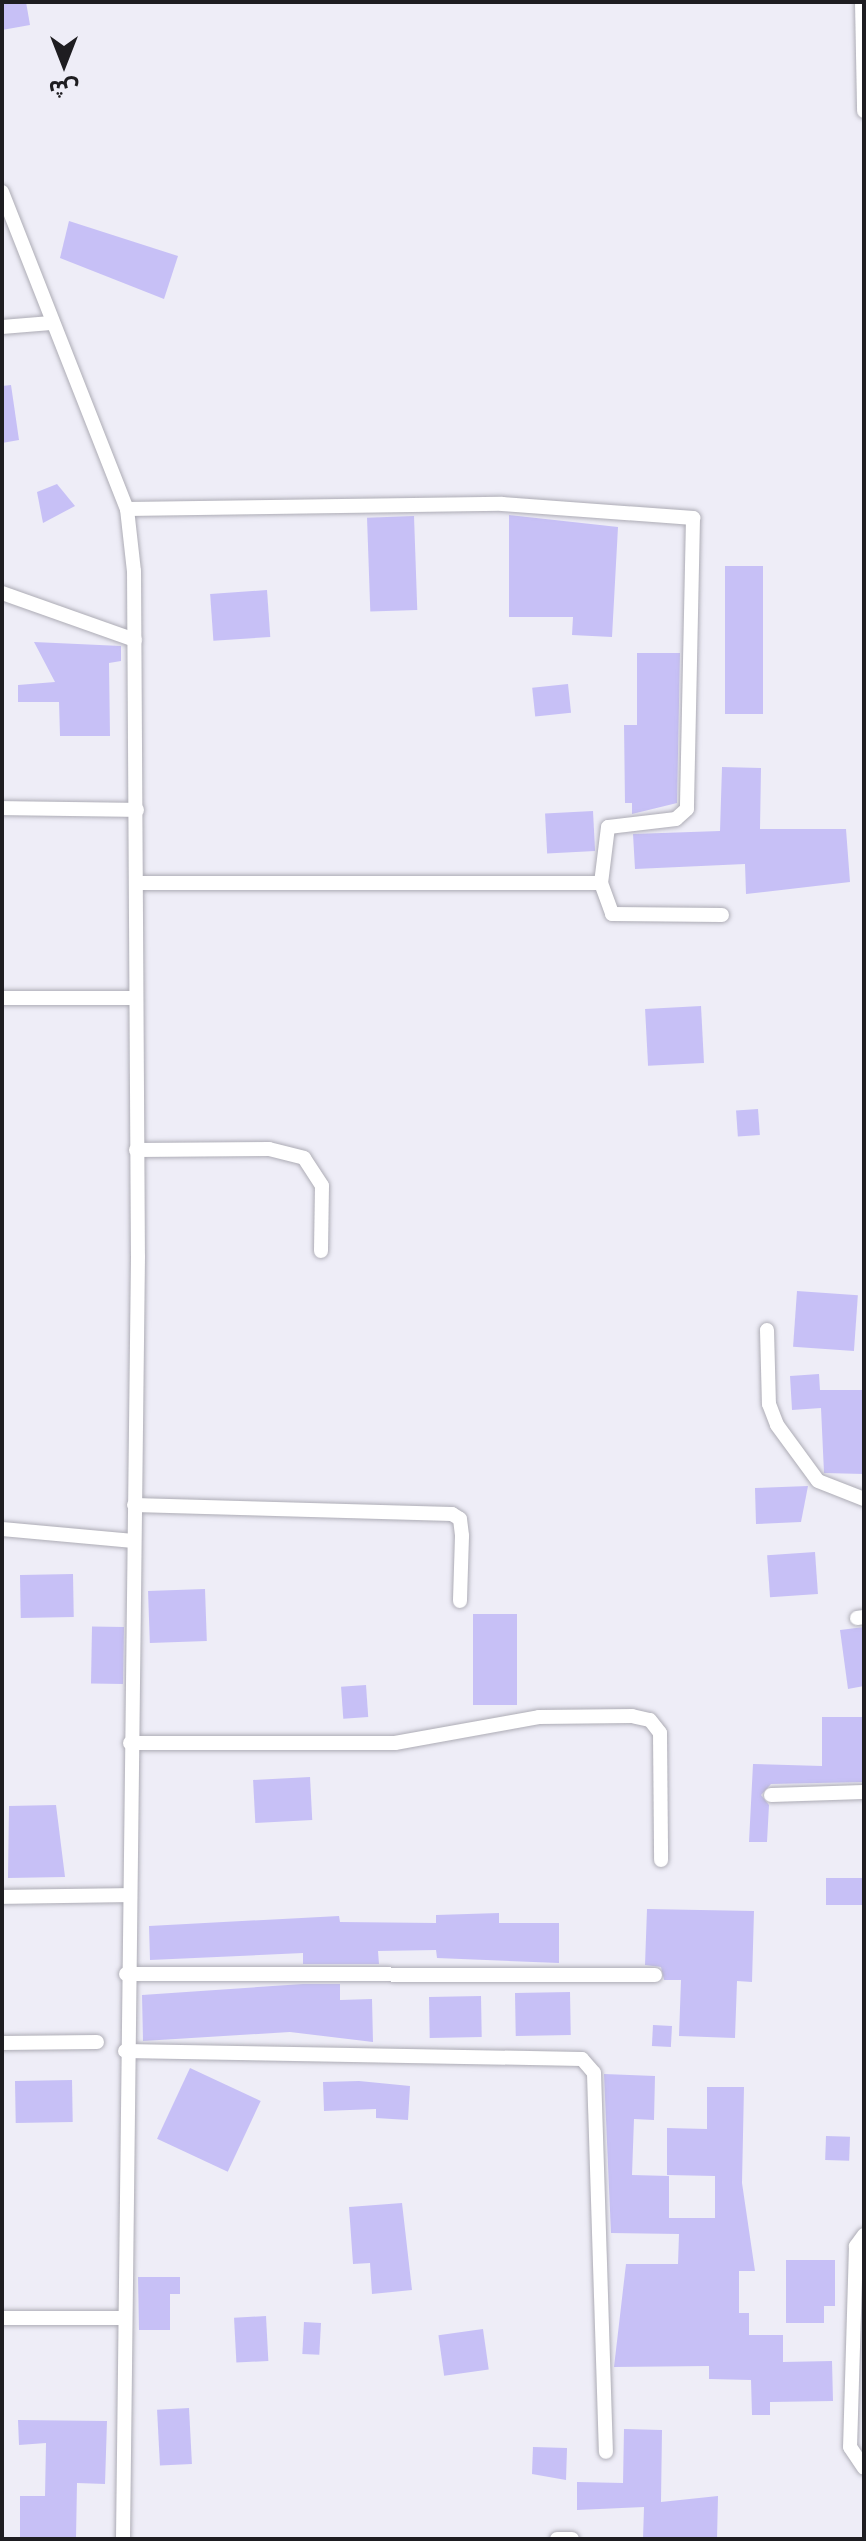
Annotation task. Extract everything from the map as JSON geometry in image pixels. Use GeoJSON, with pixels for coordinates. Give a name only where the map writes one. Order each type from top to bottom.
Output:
{"type":"FeatureCollection","features":[{"type":"Feature","properties":{"kind":"street"},"geometry":{"type":"LineString","coordinates":[[862,2],[864,111]]}},
{"type":"Feature","properties":{"kind":"street"},"geometry":{"type":"LineString","coordinates":[[2,192],[51,323],[127,509],[135,640],[134,1505],[125,2051],[123,2539]]}},
{"type":"Feature","properties":{"kind":"street"},"geometry":{"type":"LineString","coordinates":[[2,327],[51,323]]}},
{"type":"Feature","properties":{"kind":"street"},"geometry":{"type":"LineString","coordinates":[[127,509],[502,504],[693,518],[687,809],[676,819],[608,827],[601,883],[612,914],[722,915]]}},
{"type":"Feature","properties":{"kind":"street"},"geometry":{"type":"LineString","coordinates":[[2,593],[135,640]]}},
{"type":"Feature","properties":{"kind":"street"},"geometry":{"type":"LineString","coordinates":[[2,808],[137,810]]}},
{"type":"Feature","properties":{"kind":"street"},"geometry":{"type":"LineString","coordinates":[[136,883],[601,883]]}},
{"type":"Feature","properties":{"kind":"street"},"geometry":{"type":"LineString","coordinates":[[2,998],[135,998]]}},
{"type":"Feature","properties":{"kind":"street"},"geometry":{"type":"LineString","coordinates":[[136,1150],[269,1149],[304,1158],[322,1186],[321,1251]]}},
{"type":"Feature","properties":{"kind":"street"},"geometry":{"type":"LineString","coordinates":[[767,1330],[769,1404],[777,1425],[818,1481],[864,1499]]}},
{"type":"Feature","properties":{"kind":"street"},"geometry":{"type":"LineString","coordinates":[[134,1505],[452,1514],[460,1519],[460,1601]]}},
{"type":"Feature","properties":{"kind":"street"},"geometry":{"type":"LineString","coordinates":[[2,1529],[133,1541]]}},
{"type":"Feature","properties":{"kind":"street"},"geometry":{"type":"LineString","coordinates":[[130,1743],[395,1743],[539,1717],[632,1716],[650,1720],[660,1733],[661,1860]]}},
{"type":"Feature","properties":{"kind":"street"},"geometry":{"type":"LineString","coordinates":[[771,1795],[864,1792]]}},
{"type":"Feature","properties":{"kind":"street"},"geometry":{"type":"LineString","coordinates":[[2,1897],[127,1895]]}},
{"type":"Feature","properties":{"kind":"street"},"geometry":{"type":"LineString","coordinates":[[126,1974],[655,1975]]}},
{"type":"Feature","properties":{"kind":"street"},"geometry":{"type":"LineString","coordinates":[[2,2043],[97,2042]]}},
{"type":"Feature","properties":{"kind":"street"},"geometry":{"type":"LineString","coordinates":[[125,2051],[582,2059],[594,2073],[606,2452]]}},
{"type":"Feature","properties":{"kind":"street"},"geometry":{"type":"LineString","coordinates":[[864,2235],[856,2246],[850,2447],[864,2468]]}},
{"type":"Feature","properties":{"kind":"street"},"geometry":{"type":"LineString","coordinates":[[2,2318],[124,2318]]}},
{"type":"Feature","properties":{"kind":"street"},"geometry":{"type":"LineString","coordinates":[[557,2539],[572,2539]]}},
{"type":"Feature","properties":{"kind":"building"},"geometry":{"type":"Polygon","coordinates":[[[2,2],[26,2],[30,25],[2,30],[2,2]]]}},
{"type":"Feature","properties":{"kind":"building"},"geometry":{"type":"Polygon","coordinates":[[[69,221],[178,256],[164,299],[60,258],[69,221]]]}},
{"type":"Feature","properties":{"kind":"building"},"geometry":{"type":"Polygon","coordinates":[[[11,385],[19,440],[2,443],[2,386],[11,385]]]}},
{"type":"Feature","properties":{"kind":"building"},"geometry":{"type":"Polygon","coordinates":[[[57,484],[75,506],[43,523],[37,492],[57,484]]]}},
{"type":"Feature","properties":{"kind":"building"},"geometry":{"type":"Polygon","coordinates":[[[509,515],[618,527],[612,637],[572,635],[573,617],[509,617],[509,515]]]}},
{"type":"Feature","properties":{"kind":"building"},"geometry":{"type":"Polygon","coordinates":[[[414,516],[417,610],[370,612],[367,518],[414,516]]]}},
{"type":"Feature","properties":{"kind":"building"},"geometry":{"type":"Polygon","coordinates":[[[725,566],[763,566],[763,714],[725,714],[725,566]]]}},
{"type":"Feature","properties":{"kind":"building"},"geometry":{"type":"Polygon","coordinates":[[[267,590],[270,637],[213,641],[210,594],[267,590]]]}},
{"type":"Feature","properties":{"kind":"building"},"geometry":{"type":"Polygon","coordinates":[[[34,642],[121,646],[121,661],[109,663],[110,736],[60,736],[59,702],[18,702],[18,685],[55,682],[34,642]]]}},
{"type":"Feature","properties":{"kind":"building"},"geometry":{"type":"Polygon","coordinates":[[[637,653],[680,653],[677,803],[632,814],[632,803],[625,803],[624,725],[637,725],[637,653]]]}},
{"type":"Feature","properties":{"kind":"building"},"geometry":{"type":"Polygon","coordinates":[[[568,684],[571,713],[535,717],[532,688],[568,684]]]}},
{"type":"Feature","properties":{"kind":"building"},"geometry":{"type":"Polygon","coordinates":[[[722,767],[761,768],[760,829],[846,829],[850,882],[746,894],[745,864],[635,869],[633,834],[720,831],[722,767]]]}},
{"type":"Feature","properties":{"kind":"building"},"geometry":{"type":"Polygon","coordinates":[[[593,811],[595,851],[547,853],[545,814],[593,811]]]}},
{"type":"Feature","properties":{"kind":"building"},"geometry":{"type":"Polygon","coordinates":[[[701,1006],[704,1063],[648,1066],[645,1009],[701,1006]]]}},
{"type":"Feature","properties":{"kind":"building"},"geometry":{"type":"Polygon","coordinates":[[[758,1109],[760,1135],[738,1136],[736,1111],[758,1109]]]}},
{"type":"Feature","properties":{"kind":"building"},"geometry":{"type":"Polygon","coordinates":[[[797,1291],[858,1295],[854,1351],[793,1347],[797,1291]]]}},
{"type":"Feature","properties":{"kind":"building"},"geometry":{"type":"Polygon","coordinates":[[[819,1374],[820,1390],[864,1390],[864,1474],[824,1473],[821,1408],[792,1410],[790,1376],[819,1374]]]}},
{"type":"Feature","properties":{"kind":"building"},"geometry":{"type":"Polygon","coordinates":[[[808,1486],[801,1522],[756,1524],[755,1488],[808,1486]]]}},
{"type":"Feature","properties":{"kind":"building"},"geometry":{"type":"Polygon","coordinates":[[[815,1552],[818,1594],[770,1597],[767,1555],[815,1552]]]}},
{"type":"Feature","properties":{"kind":"building"},"geometry":{"type":"Polygon","coordinates":[[[73,1574],[74,1617],[21,1618],[20,1575],[73,1574]]]}},
{"type":"Feature","properties":{"kind":"building"},"geometry":{"type":"Polygon","coordinates":[[[205,1589],[207,1641],[150,1643],[148,1591],[205,1589]]]}},
{"type":"Feature","properties":{"kind":"building"},"geometry":{"type":"Polygon","coordinates":[[[473,1614],[517,1614],[517,1705],[473,1705],[473,1614]]]}},
{"type":"Feature","properties":{"kind":"building"},"geometry":{"type":"Polygon","coordinates":[[[92,1626],[124,1627],[123,1684],[91,1683],[92,1626]]]}},
{"type":"Feature","properties":{"kind":"building"},"geometry":{"type":"Polygon","coordinates":[[[864,1627],[864,1686],[848,1689],[840,1630],[864,1627]]]}},
{"type":"Feature","properties":{"kind":"building"},"geometry":{"type":"Polygon","coordinates":[[[366,1685],[368,1717],[343,1719],[341,1687],[366,1685]]]}},
{"type":"Feature","properties":{"kind":"building"},"geometry":{"type":"Polygon","coordinates":[[[822,1717],[864,1717],[864,1782],[771,1784],[761,1795],[769,1805],[767,1842],[749,1842],[753,1764],[822,1766],[822,1717]]]}},
{"type":"Feature","properties":{"kind":"building"},"geometry":{"type":"Polygon","coordinates":[[[310,1777],[312,1820],[255,1823],[253,1780],[310,1777]]]}},
{"type":"Feature","properties":{"kind":"building"},"geometry":{"type":"Polygon","coordinates":[[[56,1805],[65,1877],[8,1878],[9,1806],[56,1805]]]}},
{"type":"Feature","properties":{"kind":"building"},"geometry":{"type":"Polygon","coordinates":[[[826,1878],[864,1878],[864,1905],[826,1905],[826,1878]]]}},
{"type":"Feature","properties":{"kind":"building"},"geometry":{"type":"Polygon","coordinates":[[[647,1909],[754,1911],[752,1982],[737,1981],[735,2038],[679,2036],[681,1980],[664,1980],[661,1967],[645,1965],[647,1909]]]}},
{"type":"Feature","properties":{"kind":"building"},"geometry":{"type":"Polygon","coordinates":[[[499,1913],[499,1923],[559,1923],[559,1963],[437,1958],[436,1950],[378,1951],[379,1964],[303,1964],[303,1953],[150,1960],[149,1926],[339,1916],[340,1922],[436,1923],[436,1915],[499,1913]]]}},
{"type":"Feature","properties":{"kind":"building"},"geometry":{"type":"Polygon","coordinates":[[[340,1984],[340,2000],[372,1999],[373,2042],[290,2032],[143,2041],[142,1995],[340,1984]]]}},
{"type":"Feature","properties":{"kind":"building"},"geometry":{"type":"Polygon","coordinates":[[[570,1992],[571,2035],[516,2036],[515,1993],[570,1992]]]}},
{"type":"Feature","properties":{"kind":"building"},"geometry":{"type":"Polygon","coordinates":[[[481,1996],[482,2037],[430,2038],[429,1997],[481,1996]]]}},
{"type":"Feature","properties":{"kind":"building"},"geometry":{"type":"Polygon","coordinates":[[[653,2025],[672,2026],[671,2047],[652,2046],[653,2025]]]}},
{"type":"Feature","properties":{"kind":"building"},"geometry":{"type":"Polygon","coordinates":[[[190,2068],[261,2101],[228,2172],[157,2139],[190,2068]]]}},
{"type":"Feature","properties":{"kind":"building"},"geometry":{"type":"Polygon","coordinates":[[[604,2074],[655,2076],[654,2120],[634,2119],[632,2175],[669,2176],[669,2218],[715,2218],[715,2176],[667,2175],[667,2128],[707,2129],[707,2087],[744,2087],[742,2183],[755,2271],[739,2271],[739,2313],[749,2313],[749,2335],[783,2335],[783,2362],[832,2361],[833,2401],[770,2402],[770,2415],[752,2415],[751,2380],[709,2379],[709,2366],[614,2367],[626,2264],[678,2264],[679,2234],[611,2233],[604,2074]]]}},
{"type":"Feature","properties":{"kind":"building"},"geometry":{"type":"Polygon","coordinates":[[[72,2080],[73,2122],[16,2123],[15,2081],[72,2080]]]}},
{"type":"Feature","properties":{"kind":"building"},"geometry":{"type":"Polygon","coordinates":[[[359,2081],[410,2086],[408,2120],[376,2118],[376,2109],[324,2111],[323,2082],[359,2081]]]}},
{"type":"Feature","properties":{"kind":"building"},"geometry":{"type":"Polygon","coordinates":[[[826,2136],[850,2137],[849,2161],[825,2160],[826,2136]]]}},
{"type":"Feature","properties":{"kind":"building"},"geometry":{"type":"Polygon","coordinates":[[[402,2203],[412,2290],[372,2294],[370,2263],[353,2264],[349,2207],[402,2203]]]}},
{"type":"Feature","properties":{"kind":"building"},"geometry":{"type":"Polygon","coordinates":[[[786,2260],[835,2260],[835,2306],[824,2306],[824,2323],[786,2323],[786,2260]]]}},
{"type":"Feature","properties":{"kind":"building"},"geometry":{"type":"Polygon","coordinates":[[[138,2277],[180,2277],[180,2294],[170,2294],[170,2330],[139,2330],[138,2277]]]}},
{"type":"Feature","properties":{"kind":"building"},"geometry":{"type":"Polygon","coordinates":[[[266,2316],[268,2361],[236,2363],[234,2318],[266,2316]]]}},
{"type":"Feature","properties":{"kind":"building"},"geometry":{"type":"Polygon","coordinates":[[[304,2322],[321,2323],[319,2355],[302,2354],[304,2322]]]}},
{"type":"Feature","properties":{"kind":"building"},"geometry":{"type":"Polygon","coordinates":[[[483,2329],[489,2370],[444,2376],[438,2335],[483,2329]]]}},
{"type":"Feature","properties":{"kind":"building"},"geometry":{"type":"Polygon","coordinates":[[[189,2408],[192,2464],[160,2466],[157,2410],[189,2408]]]}},
{"type":"Feature","properties":{"kind":"building"},"geometry":{"type":"Polygon","coordinates":[[[18,2420],[107,2421],[105,2484],[77,2483],[76,2539],[20,2539],[20,2496],[45,2496],[46,2443],[19,2445],[18,2420]]]}},
{"type":"Feature","properties":{"kind":"building"},"geometry":{"type":"Polygon","coordinates":[[[624,2429],[662,2430],[661,2502],[718,2496],[717,2539],[643,2539],[644,2507],[577,2510],[577,2482],[623,2483],[624,2429]]]}},
{"type":"Feature","properties":{"kind":"building"},"geometry":{"type":"Polygon","coordinates":[[[533,2447],[567,2448],[566,2480],[532,2474],[533,2447]]]}}]}
